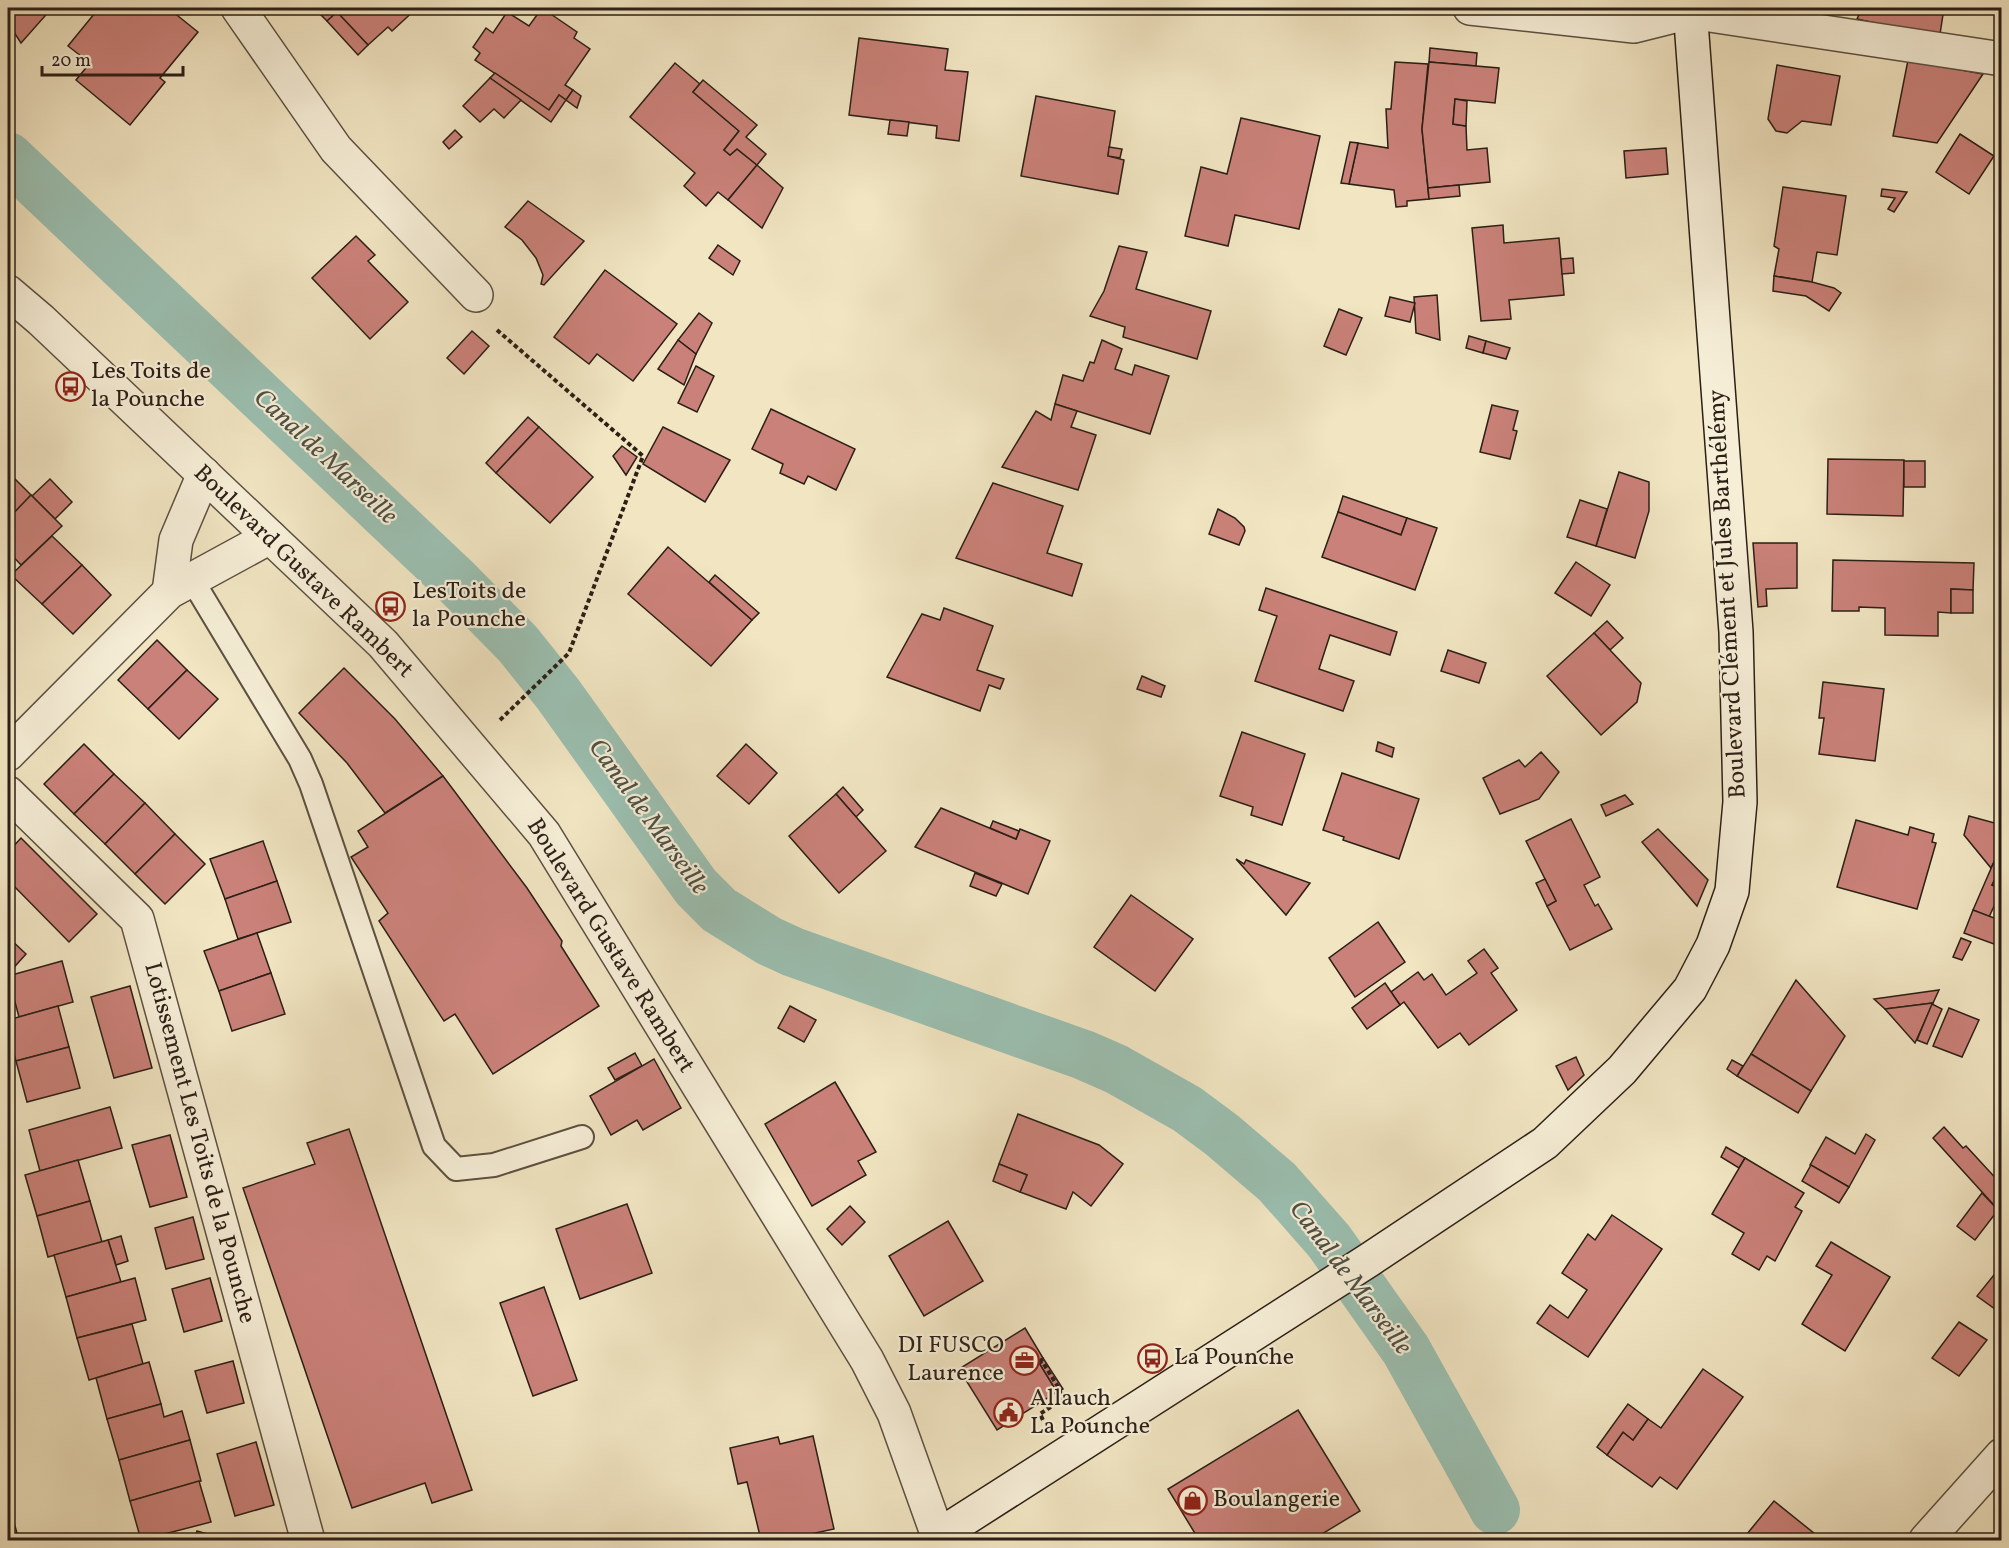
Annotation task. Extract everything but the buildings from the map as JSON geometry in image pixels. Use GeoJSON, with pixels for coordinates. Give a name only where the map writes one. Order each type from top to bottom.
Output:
{"type":"FeatureCollection","features":[{"type":"Feature","properties":{"kind":"street"},"geometry":{"type":"LineString","coordinates":[[238,8],[336,149],[476,295]]}},
{"type":"Feature","properties":{"kind":"street"},"geometry":{"type":"LineString","coordinates":[[1470,8],[1634,26],[1690,10],[2001,59]]}},
{"type":"Feature","properties":{"kind":"street","name":"Boulevard Clément et Jules Barthélémy"},"geometry":{"type":"LineString","coordinates":[[941,1539],[1545,1143],[1622,1070],[1690,988],[1713,945],[1732,891],[1740,802],[1736,632],[1690,10]]}},
{"type":"Feature","properties":{"kind":"street","name":"Boulevard Gustave Rambert"},"geometry":{"type":"LineString","coordinates":[[8,292],[41,320],[383,644],[544,834],[867,1360],[894,1413],[941,1539]]}},
{"type":"Feature","properties":{"kind":"street"},"geometry":{"type":"LineString","coordinates":[[180,585],[176,540],[204,474]]}},
{"type":"Feature","properties":{"kind":"street"},"geometry":{"type":"LineString","coordinates":[[8,754],[180,585],[270,537]]}},
{"type":"Feature","properties":{"kind":"street","name":"Lotissement Les Toits de la Pounche"},"geometry":{"type":"LineString","coordinates":[[8,793],[137,920],[298,1503],[306,1540]]}},
{"type":"Feature","properties":{"kind":"street"},"geometry":{"type":"LineString","coordinates":[[1926,1540],[2001,1455]]}},
{"type":"Feature","properties":{"kind":"lane"},"geometry":{"type":"LineString","coordinates":[[180,585],[300,759],[311,784],[434,1146],[456,1169],[494,1165],[582,1137]]}},
{"type":"Feature","properties":{"kind":"path"},"geometry":{"type":"LineString","coordinates":[[476,295],[492,326],[643,456],[569,653],[524,697]]}},
{"type":"Feature","properties":{"kind":"path"},"geometry":{"type":"LineString","coordinates":[[1039,1363],[1042,1361],[1060,1390],[1061,1400],[1040,1414],[1046,1425]]}},
{"type":"Feature","properties":{"kind":"waterway","name":"Canal de Marseille"},"geometry":{"type":"LineString","coordinates":[[8,157],[457,582],[518,644],[558,694],[696,887],[719,910],[769,941],[793,952],[1084,1055],[1116,1069],[1187,1109],[1222,1135],[1277,1182],[1329,1241],[1406,1350],[1495,1510]]}},
{"type":"Feature","properties":{"kind":"place","name":"Les Toits de la Pounche"},"geometry":{"type":"Point","coordinates":[70,386]}},
{"type":"Feature","properties":{"kind":"place","name":"LesToits de la Pounche"},"geometry":{"type":"Point","coordinates":[391,606]}},
{"type":"Feature","properties":{"kind":"place","name":"La Pounche"},"geometry":{"type":"Point","coordinates":[1153,1358]}},
{"type":"Feature","properties":{"kind":"place","name":"DI FUSCO Laurence"},"geometry":{"type":"Point","coordinates":[1025,1360]}},
{"type":"Feature","properties":{"kind":"place","name":"Allauch La Pounche"},"geometry":{"type":"Point","coordinates":[1009,1413]}},
{"type":"Feature","properties":{"kind":"place","name":"Boulangerie"},"geometry":{"type":"Point","coordinates":[1192,1500]}}]}
